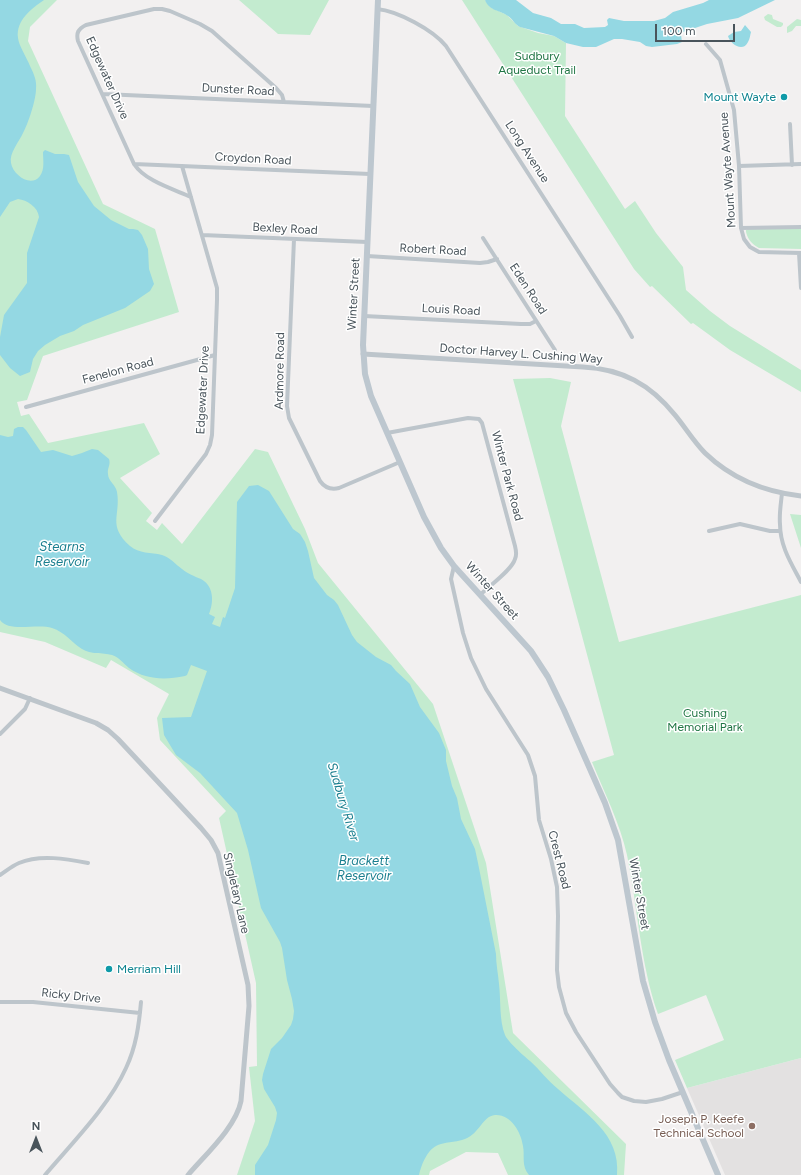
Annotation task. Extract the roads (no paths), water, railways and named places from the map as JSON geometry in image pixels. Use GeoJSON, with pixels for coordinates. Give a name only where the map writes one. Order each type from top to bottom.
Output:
{"type":"FeatureCollection","features":[{"type":"Feature","properties":{"kind":"main road","name":"Winter Street"},"geometry":{"type":"LineString","coordinates":[[378,0],[364,316],[363,354],[366,381],[429,528],[441,548],[454,566],[525,644],[543,668],[564,710],[605,804],[614,830],[620,851],[646,994],[659,1032],[718,1175]]}},
{"type":"Feature","properties":{"kind":"street","name":"Edgewater Drive"},"geometry":{"type":"LineString","coordinates":[[191,197],[148,177],[140,172],[134,164],[78,41],[78,31],[86,25],[158,9],[170,11],[212,31],[276,88],[282,95],[284,102]]}},
{"type":"Feature","properties":{"kind":"street","name":"Long Avenue"},"geometry":{"type":"LineString","coordinates":[[378,9],[388,11],[422,26],[438,37],[446,46],[632,337]]}},
{"type":"Feature","properties":{"kind":"street","name":"Mount Wayte Avenue"},"geometry":{"type":"LineString","coordinates":[[706,44],[720,60],[733,104],[740,166],[741,228],[744,239],[754,250],[768,253],[800,253]]}},
{"type":"Feature","properties":{"kind":"street","name":"Dunster Road"},"geometry":{"type":"LineString","coordinates":[[103,94],[373,106]]}},
{"type":"Feature","properties":{"kind":"street"},"geometry":{"type":"LineString","coordinates":[[790,124],[792,165]]}},
{"type":"Feature","properties":{"kind":"street","name":"Croydon Road"},"geometry":{"type":"LineString","coordinates":[[134,164],[370,174]]}},
{"type":"Feature","properties":{"kind":"street"},"geometry":{"type":"LineString","coordinates":[[740,166],[801,164]]}},
{"type":"Feature","properties":{"kind":"street","name":"Edgewater Drive"},"geometry":{"type":"LineString","coordinates":[[155,521],[206,454],[212,435],[217,288],[182,166]]}},
{"type":"Feature","properties":{"kind":"street"},"geometry":{"type":"LineString","coordinates":[[741,228],[801,227]]}},
{"type":"Feature","properties":{"kind":"street","name":"Bexley Road"},"geometry":{"type":"LineString","coordinates":[[202,235],[367,242]]}},
{"type":"Feature","properties":{"kind":"street","name":"Eden Road"},"geometry":{"type":"LineString","coordinates":[[483,238],[555,350]]}},
{"type":"Feature","properties":{"kind":"street","name":"Ardmore Road"},"geometry":{"type":"LineString","coordinates":[[294,239],[287,406],[290,419],[320,481],[328,488],[339,488],[400,462]]}},
{"type":"Feature","properties":{"kind":"street"},"geometry":{"type":"LineString","coordinates":[[800,253],[801,288]]}},
{"type":"Feature","properties":{"kind":"street","name":"Robert Road"},"geometry":{"type":"LineString","coordinates":[[367,256],[480,263],[497,259]]}},
{"type":"Feature","properties":{"kind":"street","name":"Louis Road"},"geometry":{"type":"LineString","coordinates":[[364,316],[521,324],[530,324],[536,321]]}},
{"type":"Feature","properties":{"kind":"street","name":"Doctor Harvey L. Cushing Way"},"geometry":{"type":"LineString","coordinates":[[363,354],[583,367],[613,371],[639,382],[653,392],[666,404],[704,452],[723,467],[748,482],[764,488],[801,496]]}},
{"type":"Feature","properties":{"kind":"street","name":"Fenelon Road"},"geometry":{"type":"LineString","coordinates":[[26,407],[215,355]]}},
{"type":"Feature","properties":{"kind":"street","name":"Winter Park Road"},"geometry":{"type":"LineString","coordinates":[[387,433],[468,418],[476,418],[481,420],[484,426],[516,555],[515,560],[509,568],[480,595]]}},
{"type":"Feature","properties":{"kind":"street"},"geometry":{"type":"LineString","coordinates":[[782,493],[780,531],[783,547],[801,582]]}},
{"type":"Feature","properties":{"kind":"street"},"geometry":{"type":"LineString","coordinates":[[709,531],[740,524],[770,531],[780,531]]}},
{"type":"Feature","properties":{"kind":"street","name":"Crest Road"},"geometry":{"type":"LineString","coordinates":[[454,566],[451,579],[463,633],[471,658],[486,689],[528,755],[535,776],[539,820],[552,863],[557,887],[557,970],[561,996],[566,1012],[576,1032],[618,1094],[634,1101],[646,1102],[662,1099],[683,1092]]}},
{"type":"Feature","properties":{"kind":"street","name":"Singletary Lane"},"geometry":{"type":"LineString","coordinates":[[0,688],[89,720],[108,730],[201,828],[211,840],[218,853],[248,985],[248,1014],[240,1101],[237,1114],[231,1124],[188,1175]]}},
{"type":"Feature","properties":{"kind":"street"},"geometry":{"type":"LineString","coordinates":[[0,734],[25,709],[30,698]]}},
{"type":"Feature","properties":{"kind":"street"},"geometry":{"type":"LineString","coordinates":[[0,875],[15,865],[32,860],[57,859],[88,863]]}},
{"type":"Feature","properties":{"kind":"street","name":"Ricky Drive"},"geometry":{"type":"LineString","coordinates":[[0,1002],[33,1002],[140,1013]]}},
{"type":"Feature","properties":{"kind":"street"},"geometry":{"type":"LineString","coordinates":[[45,1175],[103,1106],[115,1088],[126,1068],[132,1051],[137,1034],[141,1002]]}},
{"type":"Feature","properties":{"kind":"water"},"geometry":{"type":"Polygon","coordinates":[[[0,0],[44,0],[25,16],[19,26],[18,38],[36,80],[36,94],[25,129],[11,155],[12,167],[19,176],[32,181],[42,173],[43,152],[45,150],[55,154],[69,155],[78,182],[94,206],[111,220],[129,229],[138,230],[142,235],[148,249],[149,269],[154,284],[150,291],[125,308],[83,325],[45,345],[38,351],[33,359],[30,372],[20,376],[10,368],[0,355],[0,337],[4,315],[27,283],[27,253],[39,217],[37,210],[32,205],[18,199],[10,202],[0,217],[0,0]]]}},
{"type":"Feature","properties":{"kind":"water"},"geometry":{"type":"Polygon","coordinates":[[[485,0],[516,0],[533,13],[551,18],[561,24],[575,24],[584,28],[605,27],[608,25],[607,20],[609,18],[624,21],[654,21],[665,18],[673,12],[709,0],[775,0],[738,18],[707,24],[683,32],[681,35],[682,42],[677,44],[652,47],[646,46],[640,42],[614,39],[596,47],[583,47],[566,43],[554,36],[520,27],[508,16],[489,6],[485,0]]]}},
{"type":"Feature","properties":{"kind":"water"},"geometry":{"type":"Polygon","coordinates":[[[745,25],[751,32],[746,45],[740,47],[731,42],[728,36],[734,32],[741,31],[745,25]]]}},
{"type":"Feature","properties":{"kind":"water","name":"Brackett Reservoir"},"geometry":{"type":"Polygon","coordinates":[[[23,427],[26,430],[41,452],[53,450],[72,456],[92,449],[98,450],[109,459],[110,463],[108,476],[117,492],[118,500],[116,520],[119,532],[123,539],[134,549],[165,556],[191,575],[205,582],[211,590],[212,595],[212,604],[209,614],[215,617],[212,624],[220,627],[223,617],[225,618],[235,588],[237,502],[249,486],[258,485],[269,491],[293,529],[300,534],[305,542],[314,578],[327,595],[338,605],[352,635],[357,642],[376,657],[391,665],[410,684],[420,707],[439,733],[446,750],[446,761],[452,786],[457,798],[461,819],[475,849],[496,954],[501,1016],[505,1035],[551,1083],[590,1116],[607,1136],[617,1161],[617,1175],[529,1175],[525,1168],[524,1150],[520,1135],[514,1125],[506,1117],[495,1115],[487,1119],[468,1138],[441,1144],[432,1148],[426,1156],[419,1175],[255,1175],[255,1165],[268,1145],[277,1113],[264,1089],[262,1080],[263,1074],[271,1049],[282,1038],[291,1025],[294,1011],[282,948],[261,908],[248,850],[237,813],[200,773],[176,755],[164,735],[162,718],[191,717],[207,671],[191,665],[187,675],[185,676],[170,678],[149,677],[135,672],[114,656],[85,651],[78,647],[61,632],[52,628],[39,626],[16,627],[4,624],[0,620],[0,435],[8,437],[13,436],[14,429],[23,427]]]}},
{"type":"Feature","properties":{"kind":"place","name":"Mount Wayte"},"geometry":{"type":"Point","coordinates":[784,97]}},
{"type":"Feature","properties":{"kind":"place","name":"Merriam Hill"},"geometry":{"type":"Point","coordinates":[109,969]}},
{"type":"Feature","properties":{"kind":"place","name":"Joseph P. Keefe Technical School"},"geometry":{"type":"Point","coordinates":[752,1126]}},
{"type":"Feature","properties":{"kind":"park label","name":"Sudbury Aqueduct Trail"},"geometry":{"type":"Point","coordinates":[537,63]}},
{"type":"Feature","properties":{"kind":"park label","name":"Cushing Memorial Park"},"geometry":{"type":"Point","coordinates":[705,720]}},
{"type":"Feature","properties":{"kind":"water label","name":"Stearns Reservoir"},"geometry":{"type":"Point","coordinates":[62,554]}},
{"type":"Feature","properties":{"kind":"water label","name":"Sudbury River"},"geometry":{"type":"Point","coordinates":[343,802]}}]}
